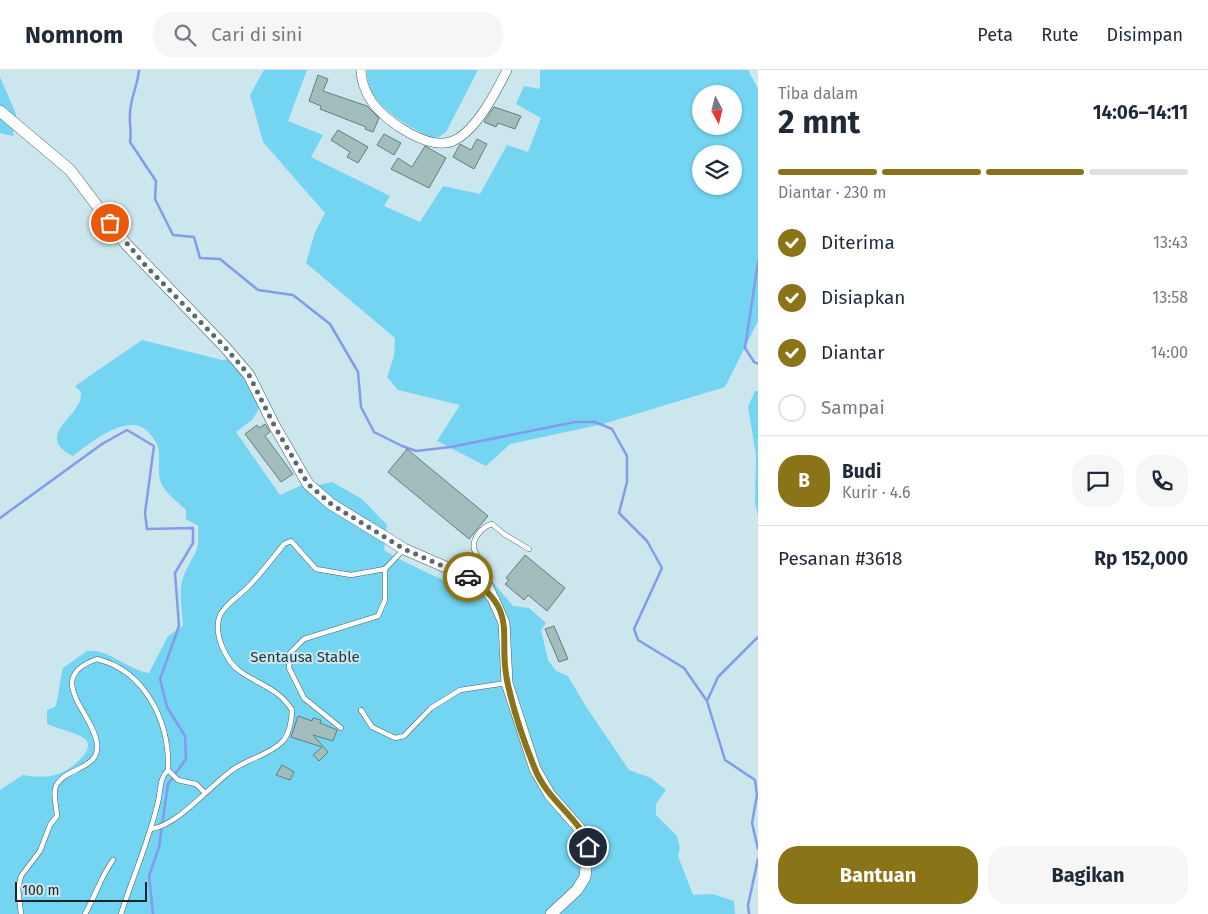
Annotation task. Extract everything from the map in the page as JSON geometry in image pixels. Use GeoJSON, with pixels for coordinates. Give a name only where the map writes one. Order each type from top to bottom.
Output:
{"type":"FeatureCollection","features":[{"type":"Feature","properties":{"kind":"street"},"geometry":{"type":"LineString","coordinates":[[361,70],[367,94],[375,107],[406,131],[433,144],[448,143],[464,134],[481,115],[507,70]]}},
{"type":"Feature","properties":{"kind":"street"},"geometry":{"type":"LineString","coordinates":[[0,110],[70,170],[126,244],[224,346],[249,375],[274,425],[308,484],[331,504],[404,549],[464,575],[484,587],[496,604],[504,623],[507,683],[535,769],[550,795],[579,828],[588,847],[585,877],[577,890],[551,914]]}},
{"type":"Feature","properties":{"kind":"lane"},"geometry":{"type":"LineString","coordinates":[[496,604],[495,595],[474,549],[475,540],[485,527],[492,524],[510,538],[529,549]]}},
{"type":"Feature","properties":{"kind":"lane"},"geometry":{"type":"LineString","coordinates":[[153,829],[168,824],[187,810],[204,792],[231,770],[280,743],[287,735],[292,710],[279,693],[238,671],[226,654],[217,635],[221,614],[250,585],[284,544],[291,542],[316,569],[351,576],[385,569],[404,549]]}},
{"type":"Feature","properties":{"kind":"lane"},"geometry":{"type":"LineString","coordinates":[[341,728],[304,698],[289,668],[290,653],[304,639],[378,616],[385,600],[385,569]]}},
{"type":"Feature","properties":{"kind":"lane"},"geometry":{"type":"LineString","coordinates":[[21,914],[18,888],[26,866],[40,851],[50,825],[57,816],[56,787],[60,780],[94,760],[97,754],[97,744],[72,688],[74,673],[81,666],[97,659],[107,662],[142,684],[164,730],[169,748],[169,771],[178,780],[196,784],[204,792]]}},
{"type":"Feature","properties":{"kind":"lane"},"geometry":{"type":"LineString","coordinates":[[361,710],[372,727],[396,738],[404,736],[431,708],[460,690],[507,683]]}},
{"type":"Feature","properties":{"kind":"lane"},"geometry":{"type":"LineString","coordinates":[[121,914],[153,829],[160,795],[161,777],[169,771]]}},
{"type":"Feature","properties":{"kind":"lane"},"geometry":{"type":"LineString","coordinates":[[87,913],[106,870],[113,860]]}},
{"type":"Feature","properties":{"kind":"green space"},"geometry":{"type":"Polygon","coordinates":[[[264,70],[307,70],[288,121],[323,135],[311,157],[390,196],[384,206],[420,222],[443,186],[480,194],[507,145],[528,152],[541,118],[516,104],[524,86],[540,89],[540,70],[748,70],[758,89],[758,321],[725,387],[603,424],[510,444],[486,466],[437,441],[460,405],[398,390],[387,377],[394,356],[395,338],[306,263],[315,232],[325,213],[263,142],[250,95],[264,70]]]}},
{"type":"Feature","properties":{"kind":"green space"},"geometry":{"type":"Polygon","coordinates":[[[367,70],[478,70],[446,132],[432,139],[399,120],[380,103],[368,83],[367,70]]]}},
{"type":"Feature","properties":{"kind":"green space"},"geometry":{"type":"Polygon","coordinates":[[[0,77],[16,114],[13,136],[0,133],[0,77]]]}},
{"type":"Feature","properties":{"kind":"green space","name":"Sentausa Stable"},"geometry":{"type":"Polygon","coordinates":[[[142,340],[222,360],[230,359],[250,386],[260,407],[252,420],[236,432],[280,495],[311,481],[319,485],[332,482],[362,499],[387,525],[384,550],[473,595],[484,580],[491,580],[513,606],[529,608],[546,623],[541,630],[548,660],[556,671],[568,676],[585,705],[629,770],[651,778],[666,790],[656,804],[656,815],[677,836],[680,848],[678,856],[693,895],[713,894],[734,901],[735,914],[0,914],[0,790],[23,775],[45,777],[63,772],[75,764],[88,748],[88,743],[84,738],[47,724],[47,710],[55,707],[63,668],[87,651],[95,651],[149,673],[168,636],[183,626],[181,587],[184,575],[196,553],[198,526],[186,519],[186,510],[162,485],[159,476],[159,452],[155,440],[142,427],[132,425],[111,431],[73,456],[63,450],[58,443],[57,437],[80,400],[81,392],[75,386],[142,340]]]}},
{"type":"Feature","properties":{"kind":"green space"},"geometry":{"type":"Polygon","coordinates":[[[755,391],[758,391],[758,516],[755,502],[756,455],[748,407],[755,391]]]}},
{"type":"Feature","properties":{"kind":"building"},"geometry":{"type":"Polygon","coordinates":[[[318,75],[328,79],[323,91],[367,106],[379,118],[373,132],[365,129],[366,127],[320,109],[321,106],[309,101],[318,75]]]}},
{"type":"Feature","properties":{"kind":"building"},"geometry":{"type":"Polygon","coordinates":[[[494,107],[521,116],[515,129],[498,123],[496,127],[484,122],[494,107]]]}},
{"type":"Feature","properties":{"kind":"building"},"geometry":{"type":"Polygon","coordinates":[[[338,130],[368,147],[358,163],[347,157],[350,152],[331,140],[338,130]]]}},
{"type":"Feature","properties":{"kind":"building"},"geometry":{"type":"Polygon","coordinates":[[[384,134],[401,143],[394,155],[377,145],[384,134]]]}},
{"type":"Feature","properties":{"kind":"building"},"geometry":{"type":"Polygon","coordinates":[[[477,139],[487,144],[474,169],[453,157],[460,144],[471,150],[477,139]]]}},
{"type":"Feature","properties":{"kind":"building"},"geometry":{"type":"Polygon","coordinates":[[[425,146],[446,158],[429,188],[391,169],[398,158],[412,167],[425,146]]]}},
{"type":"Feature","properties":{"kind":"building"},"geometry":{"type":"Polygon","coordinates":[[[265,424],[270,432],[265,436],[293,474],[281,482],[245,434],[257,425],[259,428],[265,424]]]}},
{"type":"Feature","properties":{"kind":"building"},"geometry":{"type":"Polygon","coordinates":[[[407,449],[488,516],[469,539],[388,472],[407,449]]]}},
{"type":"Feature","properties":{"kind":"building"},"geometry":{"type":"Polygon","coordinates":[[[525,555],[565,588],[547,611],[528,595],[524,600],[505,584],[509,580],[506,578],[525,555]]]}},
{"type":"Feature","properties":{"kind":"building"},"geometry":{"type":"Polygon","coordinates":[[[554,626],[568,659],[559,662],[545,629],[554,626]]]}},
{"type":"Feature","properties":{"kind":"building"},"geometry":{"type":"Polygon","coordinates":[[[298,716],[312,721],[313,718],[321,720],[320,723],[337,730],[333,741],[313,735],[328,752],[319,761],[313,755],[322,747],[291,737],[298,716]]]}},
{"type":"Feature","properties":{"kind":"building"},"geometry":{"type":"Polygon","coordinates":[[[282,765],[294,772],[290,780],[276,775],[282,765]]]}},
{"type":"Feature","properties":{"kind":"waterway"},"geometry":{"type":"LineString","coordinates":[[139,70],[130,108],[130,142],[156,181],[155,199],[173,235],[194,237],[200,258],[220,259],[258,290],[293,295],[330,324],[358,372],[361,407],[374,432],[416,451],[451,447],[575,422],[595,422],[612,429],[627,456],[627,482],[619,513],[647,541],[662,568],[634,629],[638,640],[684,668],[707,701],[725,760],[755,780],[757,795],[752,823],[758,849]]}},
{"type":"Feature","properties":{"kind":"waterway"},"geometry":{"type":"LineString","coordinates":[[758,262],[745,348],[754,362],[758,364]]}},
{"type":"Feature","properties":{"kind":"waterway"},"geometry":{"type":"LineString","coordinates":[[0,518],[102,444],[127,430],[154,446],[145,513],[147,529],[193,528],[193,543],[175,573],[179,626],[160,679],[167,707],[185,736],[186,759],[168,784],[159,847],[149,876],[153,914]]}},
{"type":"Feature","properties":{"kind":"waterway"},"geometry":{"type":"LineString","coordinates":[[707,701],[718,677],[758,637]]}},
{"type":"Feature","properties":{"kind":"waterway"},"geometry":{"type":"LineString","coordinates":[[749,914],[748,905],[758,859]]}},
{"type":"Feature","properties":{"kind":"way so far"},"geometry":{"type":"LineString","coordinates":[[110,223],[146,266],[224,346],[249,375],[274,425],[308,484],[331,504],[404,549],[468,577]]}},
{"type":"Feature","properties":{"kind":"route"},"geometry":{"type":"LineString","coordinates":[[468,577],[484,587],[500,610],[504,623],[507,683],[535,769],[550,795],[579,828],[588,847]]}}]}
